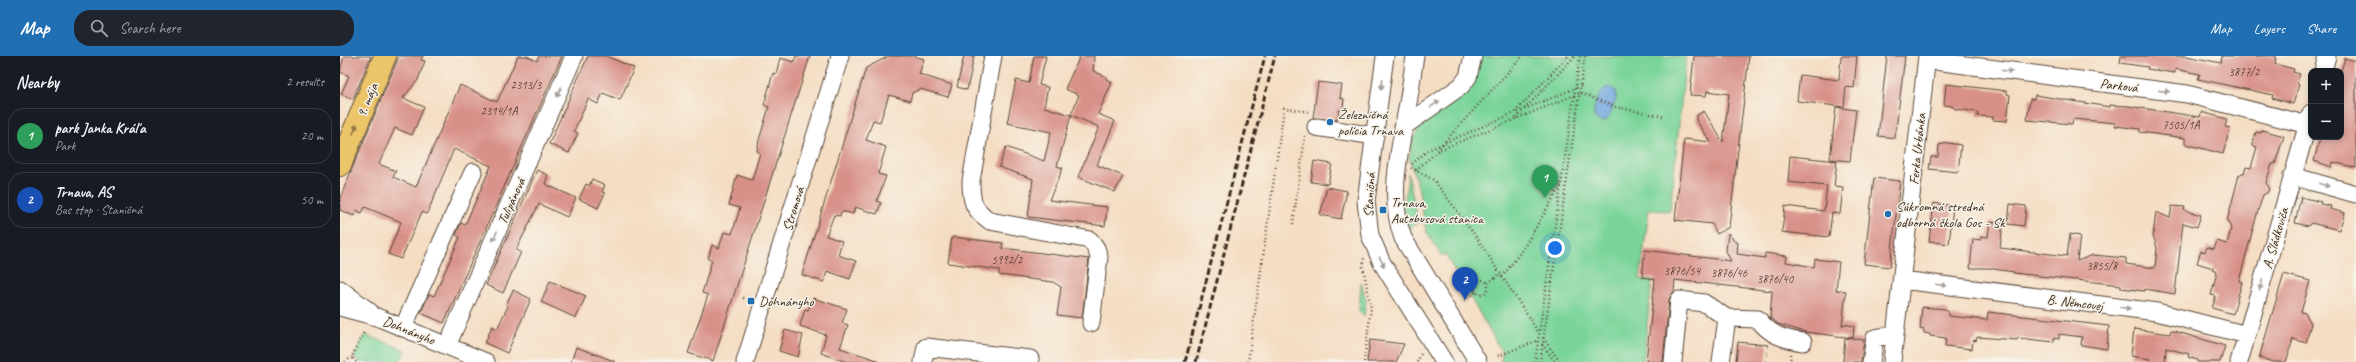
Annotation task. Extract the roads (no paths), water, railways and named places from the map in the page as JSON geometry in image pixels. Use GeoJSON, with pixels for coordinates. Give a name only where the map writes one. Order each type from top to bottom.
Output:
{"type":"FeatureCollection","features":[{"type":"Feature","properties":{"kind":"main road","name":"9. mája"},"geometry":{"type":"LineString","coordinates":[[340,165],[385,56]]}},
{"type":"Feature","properties":{"kind":"street","name":"Tulipánová"},"geometry":{"type":"LineString","coordinates":[[447,346],[574,56]]}},
{"type":"Feature","properties":{"kind":"street","name":"Stromová"},"geometry":{"type":"LineString","coordinates":[[745,362],[840,56]]}},
{"type":"Feature","properties":{"kind":"street"},"geometry":{"type":"LineString","coordinates":[[993,56],[971,181],[971,198],[979,213],[990,222],[1090,240],[1096,248],[1099,257],[1091,323]]}},
{"type":"Feature","properties":{"kind":"street","name":"Staničná"},"geometry":{"type":"LineString","coordinates":[[1385,56],[1366,201],[1370,235],[1382,263],[1444,362]]}},
{"type":"Feature","properties":{"kind":"street","name":"Staničná"},"geometry":{"type":"LineString","coordinates":[[1415,56],[1397,164],[1395,205],[1398,223],[1407,244],[1478,362]]}},
{"type":"Feature","properties":{"kind":"street"},"geometry":{"type":"LineString","coordinates":[[1403,128],[1461,86],[1468,77],[1473,56]]}},
{"type":"Feature","properties":{"kind":"street"},"geometry":{"type":"LineString","coordinates":[[2324,68],[2327,56]]}},
{"type":"Feature","properties":{"kind":"street","name":"Parková"},"geometry":{"type":"LineString","coordinates":[[1927,58],[2187,94],[2308,119]]}},
{"type":"Feature","properties":{"kind":"street","name":"Ferka Urbánka"},"geometry":{"type":"LineString","coordinates":[[1892,362],[1927,58]]}},
{"type":"Feature","properties":{"kind":"street","name":"A. Sládkoviča"},"geometry":{"type":"LineString","coordinates":[[2239,362],[2308,122]]}},
{"type":"Feature","properties":{"kind":"street"},"geometry":{"type":"LineString","coordinates":[[1310,127],[1375,136]]}},
{"type":"Feature","properties":{"kind":"street"},"geometry":{"type":"LineString","coordinates":[[403,328],[473,172]]}},
{"type":"Feature","properties":{"kind":"street"},"geometry":{"type":"LineString","coordinates":[[2292,176],[2356,194]]}},
{"type":"Feature","properties":{"kind":"street","name":"B. Němcovej"},"geometry":{"type":"LineString","coordinates":[[1902,280],[2157,312],[2247,335]]}},
{"type":"Feature","properties":{"kind":"street","name":"Dohnányho"},"geometry":{"type":"LineString","coordinates":[[340,289],[377,317]]}},
{"type":"Feature","properties":{"kind":"street"},"geometry":{"type":"LineString","coordinates":[[1673,362],[1680,300],[1704,304],[1727,318],[1758,319],[1768,331],[1778,336],[1803,342]]}},
{"type":"Feature","properties":{"kind":"street","name":"Dohnányho"},"geometry":{"type":"LineString","coordinates":[[340,308],[377,317],[486,362]]}},
{"type":"Feature","properties":{"kind":"street"},"geometry":{"type":"LineString","coordinates":[[340,320],[377,317]]}},
{"type":"Feature","properties":{"kind":"street"},"geometry":{"type":"LineString","coordinates":[[1721,362],[1727,318]]}},
{"type":"Feature","properties":{"kind":"street"},"geometry":{"type":"LineString","coordinates":[[1871,362],[1875,338],[1895,334]]}},
{"type":"Feature","properties":{"kind":"street"},"geometry":{"type":"LineString","coordinates":[[923,362],[926,347],[1030,359]]}},
{"type":"Feature","properties":{"kind":"water"},"geometry":{"type":"Polygon","coordinates":[[[1610,87],[1616,91],[1616,100],[1607,120],[1600,122],[1594,117],[1595,105],[1602,91],[1605,88],[1610,87]]]}},
{"type":"Feature","properties":{"kind":"railway"},"geometry":{"type":"LineString","coordinates":[[1185,362],[1265,56]]}},
{"type":"Feature","properties":{"kind":"railway"},"geometry":{"type":"LineString","coordinates":[[1196,362],[1275,56]]}},
{"type":"Feature","properties":{"kind":"place","name":"Železničná polícia Trnava"},"geometry":{"type":"Point","coordinates":[1330,122]}},
{"type":"Feature","properties":{"kind":"place","name":"park Janka Kráľa"},"geometry":{"type":"Point","coordinates":[1545,198]}},
{"type":"Feature","properties":{"kind":"place","name":"Trnava, Autobusová stanica"},"geometry":{"type":"Point","coordinates":[1383,210]}},
{"type":"Feature","properties":{"kind":"place","name":"Súkromná stredná odborná škola Gos - Sk"},"geometry":{"type":"Point","coordinates":[1888,214]}},
{"type":"Feature","properties":{"kind":"place","name":"Trnava, AS"},"geometry":{"type":"Point","coordinates":[1465,300]}},
{"type":"Feature","properties":{"kind":"place","name":"Dohnányho"},"geometry":{"type":"Point","coordinates":[751,301]}}]}
